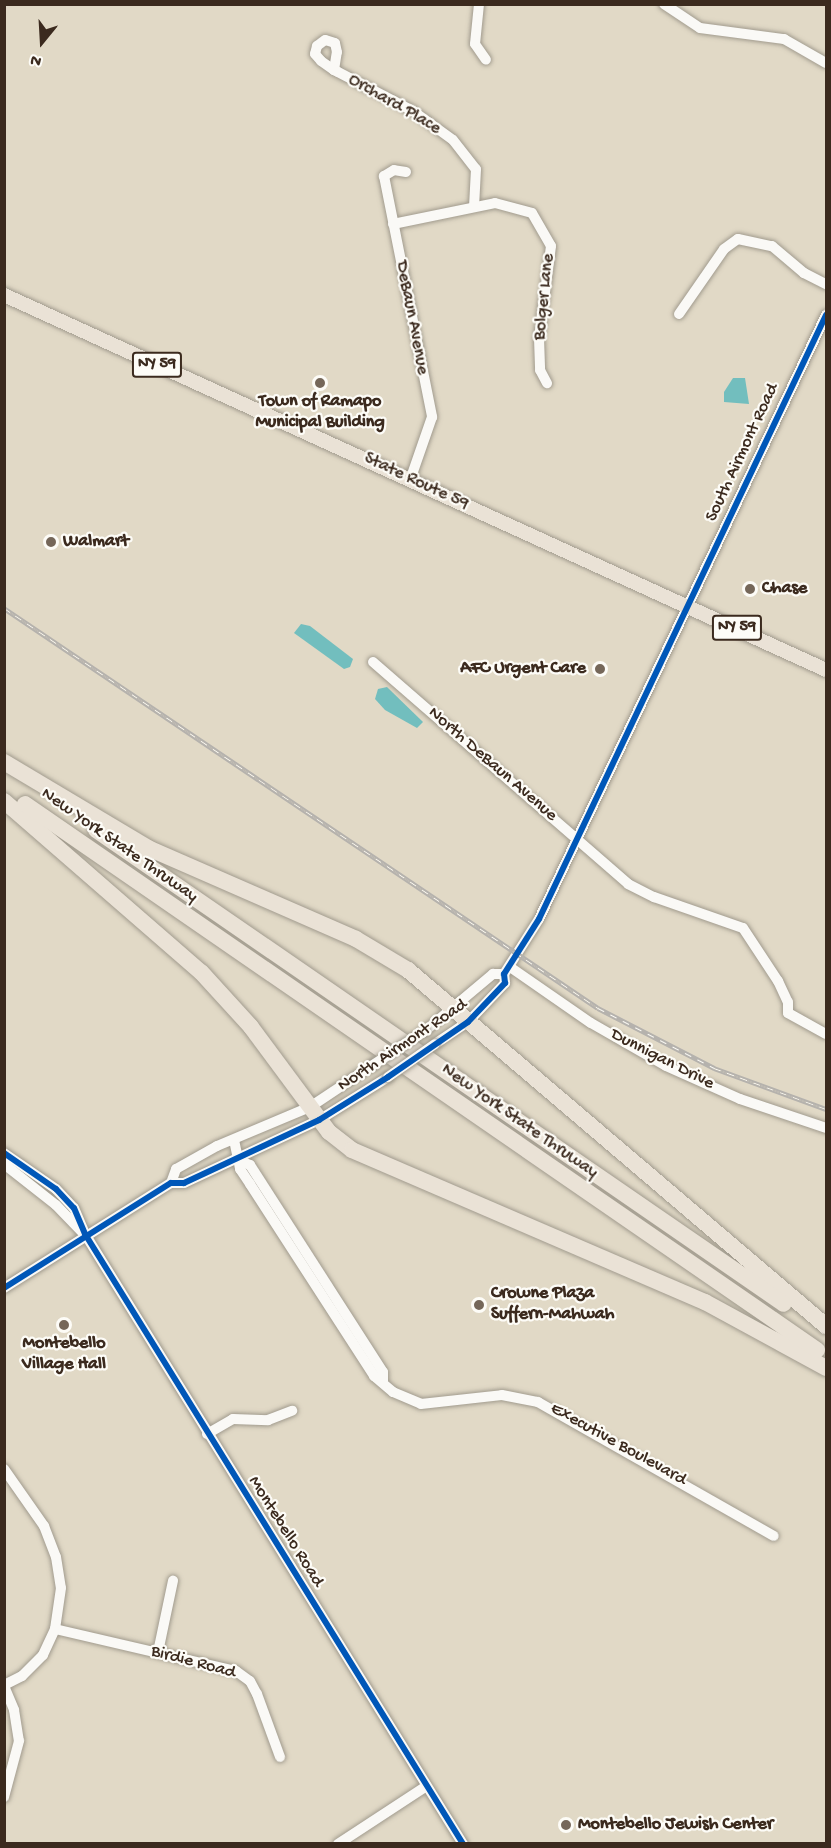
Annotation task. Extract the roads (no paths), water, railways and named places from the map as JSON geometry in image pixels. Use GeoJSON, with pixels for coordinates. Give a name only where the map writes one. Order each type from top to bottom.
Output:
{"type":"FeatureCollection","features":[{"type":"Feature","properties":{"kind":"highway"},"geometry":{"type":"LineString","coordinates":[[4,762],[167,858],[372,948],[423,981],[468,1022],[826,1326]]}},
{"type":"Feature","properties":{"kind":"highway","name":"New York State Thruway"},"geometry":{"type":"LineString","coordinates":[[4,767],[826,1334]]}},
{"type":"Feature","properties":{"kind":"highway","name":"New York State Thruway"},"geometry":{"type":"LineString","coordinates":[[4,790],[826,1357]]}},
{"type":"Feature","properties":{"kind":"highway"},"geometry":{"type":"LineString","coordinates":[[4,801],[201,972],[256,1033],[314,1113],[340,1142],[364,1157],[705,1302],[826,1368]]}},
{"type":"Feature","properties":{"kind":"main road","name":"State Route 59"},"geometry":{"type":"LineString","coordinates":[[4,295],[826,670]]}},
{"type":"Feature","properties":{"kind":"street"},"geometry":{"type":"LineString","coordinates":[[479,4],[475,44],[486,60]]}},
{"type":"Feature","properties":{"kind":"street"},"geometry":{"type":"LineString","coordinates":[[664,4],[700,27],[784,39],[826,63]]}},
{"type":"Feature","properties":{"kind":"street","name":"Orchard Place"},"geometry":{"type":"LineString","coordinates":[[334,70],[413,111],[453,140],[476,169],[474,205]]}},
{"type":"Feature","properties":{"kind":"street","name":"DeBaun Avenue"},"geometry":{"type":"LineString","coordinates":[[406,172],[394,170],[384,176],[432,417],[410,480]]}},
{"type":"Feature","properties":{"kind":"street","name":"Bolger Lane"},"geometry":{"type":"LineString","coordinates":[[393,224],[495,202],[532,213],[551,246],[539,338],[540,370],[547,383]]}},
{"type":"Feature","properties":{"kind":"street"},"geometry":{"type":"LineString","coordinates":[[679,314],[724,249],[738,239],[772,246],[804,273],[826,284]]}},
{"type":"Feature","properties":{"kind":"street","name":"South Airmont Road"},"geometry":{"type":"LineString","coordinates":[[689,606],[826,315]]}},
{"type":"Feature","properties":{"kind":"street","name":"North Airmont Road"},"geometry":{"type":"LineString","coordinates":[[4,1288],[85,1234],[171,1183],[184,1183],[240,1158],[314,1113],[388,1077],[468,1022],[505,983],[507,970],[539,919],[689,606]]}},
{"type":"Feature","properties":{"kind":"street","name":"North DeBaun Avenue"},"geometry":{"type":"LineString","coordinates":[[373,662],[628,884],[654,897],[743,928],[778,981],[788,1002],[788,1013],[826,1034]]}},
{"type":"Feature","properties":{"kind":"street","name":"North Airmont Road"},"geometry":{"type":"LineString","coordinates":[[171,1183],[176,1169],[234,1140],[314,1113],[374,1065],[425,1031],[493,974],[507,970]]}},
{"type":"Feature","properties":{"kind":"street","name":"Dunnigan Drive"},"geometry":{"type":"LineString","coordinates":[[507,970],[591,1023],[666,1066],[740,1099],[826,1128]]}},
{"type":"Feature","properties":{"kind":"street","name":"Executive Boulevard"},"geometry":{"type":"LineString","coordinates":[[234,1140],[245,1177],[374,1376],[393,1392],[421,1404],[502,1395],[538,1402],[774,1536]]}},
{"type":"Feature","properties":{"kind":"street"},"geometry":{"type":"LineString","coordinates":[[5,1153],[56,1189],[74,1208],[85,1234]]}},
{"type":"Feature","properties":{"kind":"street"},"geometry":{"type":"LineString","coordinates":[[4,1164],[56,1205],[85,1234]]}},
{"type":"Feature","properties":{"kind":"street","name":"Montebello Road"},"geometry":{"type":"LineString","coordinates":[[85,1234],[425,1787],[463,1844]]}},
{"type":"Feature","properties":{"kind":"street"},"geometry":{"type":"LineString","coordinates":[[207,1434],[233,1419],[268,1420],[292,1411]]}},
{"type":"Feature","properties":{"kind":"street"},"geometry":{"type":"LineString","coordinates":[[4,1469],[33,1505],[52,1543],[61,1588],[55,1629],[33,1667],[4,1685],[19,1741],[4,1797]]}},
{"type":"Feature","properties":{"kind":"street"},"geometry":{"type":"LineString","coordinates":[[158,1652],[173,1581]]}},
{"type":"Feature","properties":{"kind":"street","name":"Birdie Road"},"geometry":{"type":"LineString","coordinates":[[55,1629],[236,1671],[250,1681],[280,1757]]}},
{"type":"Feature","properties":{"kind":"street"},"geometry":{"type":"LineString","coordinates":[[339,1844],[425,1787]]}},
{"type":"Feature","properties":{"kind":"water"},"geometry":{"type":"Polygon","coordinates":[[[733,378],[745,378],[749,404],[724,402],[724,392],[733,378]]]}},
{"type":"Feature","properties":{"kind":"water"},"geometry":{"type":"Polygon","coordinates":[[[301,624],[310,626],[353,659],[350,667],[344,669],[294,633],[301,624]]]}},
{"type":"Feature","properties":{"kind":"water"},"geometry":{"type":"Polygon","coordinates":[[[387,687],[423,722],[417,728],[385,710],[375,699],[378,689],[387,687]]]}},
{"type":"Feature","properties":{"kind":"railway"},"geometry":{"type":"LineString","coordinates":[[4,608],[598,1008],[714,1068],[826,1109]]}},
{"type":"Feature","properties":{"kind":"place","name":"Town of Ramapo Municipal Building"},"geometry":{"type":"Point","coordinates":[320,383]}},
{"type":"Feature","properties":{"kind":"place","name":"Walmart"},"geometry":{"type":"Point","coordinates":[51,542]}},
{"type":"Feature","properties":{"kind":"place","name":"Chase"},"geometry":{"type":"Point","coordinates":[750,589]}},
{"type":"Feature","properties":{"kind":"place","name":"AFC Urgent Care"},"geometry":{"type":"Point","coordinates":[600,669]}},
{"type":"Feature","properties":{"kind":"place","name":"Crowne Plaza Suffern-Mahwah"},"geometry":{"type":"Point","coordinates":[479,1305]}},
{"type":"Feature","properties":{"kind":"place","name":"Montebello Village Hall"},"geometry":{"type":"Point","coordinates":[64,1325]}},
{"type":"Feature","properties":{"kind":"place","name":"Montebello Jewish Center"},"geometry":{"type":"Point","coordinates":[566,1825]}}]}
